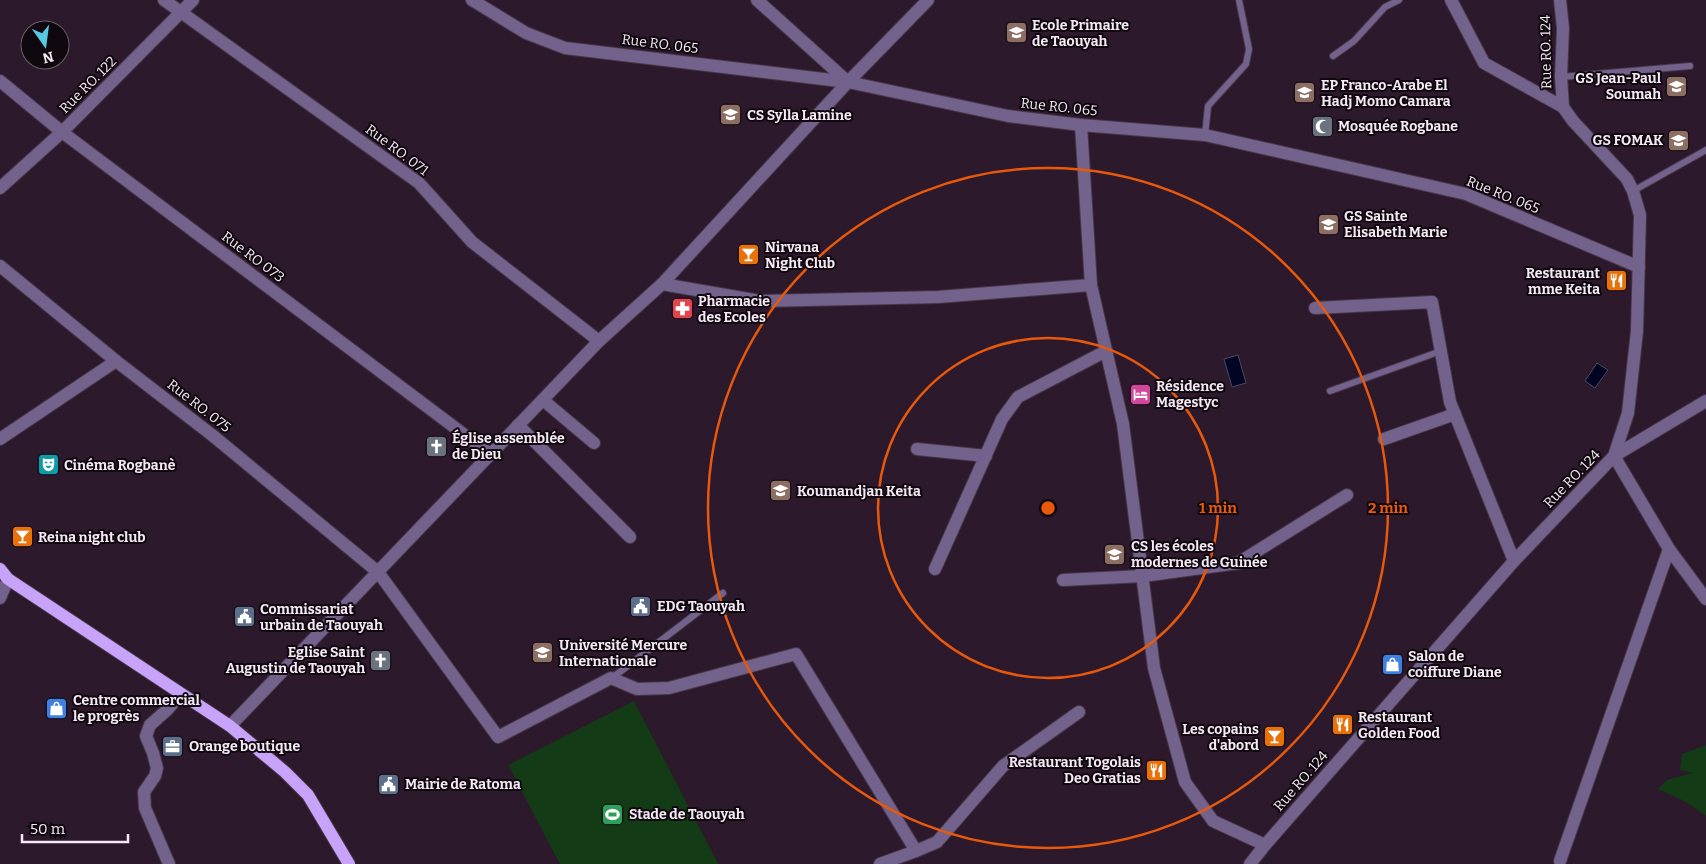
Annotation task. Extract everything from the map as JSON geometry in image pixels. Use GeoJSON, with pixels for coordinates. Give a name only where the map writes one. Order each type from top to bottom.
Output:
{"type":"FeatureCollection","features":[{"type":"Feature","properties":{"kind":"main road"},"geometry":{"type":"LineString","coordinates":[[4,574],[230,726],[285,772],[308,795],[349,864]]}},
{"type":"Feature","properties":{"kind":"street","name":"Rue RO. 071"},"geometry":{"type":"LineString","coordinates":[[164,0],[419,183],[472,242],[599,341]]}},
{"type":"Feature","properties":{"kind":"street","name":"Rue RO. 122"},"geometry":{"type":"LineString","coordinates":[[0,188],[62,132],[193,0]]}},
{"type":"Feature","properties":{"kind":"street","name":"Rue RO. 065"},"geometry":{"type":"LineString","coordinates":[[472,0],[526,33],[565,48],[848,82],[1008,116],[1081,125],[1205,135],[1466,194],[1639,268]]}},
{"type":"Feature","properties":{"kind":"street"},"geometry":{"type":"LineString","coordinates":[[757,0],[848,82]]}},
{"type":"Feature","properties":{"kind":"street"},"geometry":{"type":"LineString","coordinates":[[230,726],[599,341],[662,284],[848,82],[928,0]]}},
{"type":"Feature","properties":{"kind":"street"},"geometry":{"type":"LineString","coordinates":[[1451,0],[1484,63],[1563,107]]}},
{"type":"Feature","properties":{"kind":"street","name":"Rue RO. 124"},"geometry":{"type":"LineString","coordinates":[[1250,864],[1514,561],[1614,456],[1628,413],[1637,331],[1640,215],[1633,191],[1627,179],[1573,121],[1563,107],[1561,77],[1563,28],[1560,0]]}},
{"type":"Feature","properties":{"kind":"street","name":"Rue RO 073"},"geometry":{"type":"LineString","coordinates":[[0,81],[62,132],[490,454]]}},
{"type":"Feature","properties":{"kind":"street"},"geometry":{"type":"LineString","coordinates":[[1081,125],[1091,285],[1123,424],[1154,668],[1185,782],[1213,821],[1265,845]]}},
{"type":"Feature","properties":{"kind":"street","name":"Rue RO. 075"},"geometry":{"type":"LineString","coordinates":[[0,266],[116,361],[212,435],[378,572],[498,737],[611,678]]}},
{"type":"Feature","properties":{"kind":"street"},"geometry":{"type":"LineString","coordinates":[[662,284],[760,301],[938,297],[1091,285]]}},
{"type":"Feature","properties":{"kind":"street"},"geometry":{"type":"LineString","coordinates":[[1314,308],[1432,302],[1450,402],[1514,561]]}},
{"type":"Feature","properties":{"kind":"street"},"geometry":{"type":"LineString","coordinates":[[935,568],[1002,419],[1018,397],[1106,351]]}},
{"type":"Feature","properties":{"kind":"street"},"geometry":{"type":"LineString","coordinates":[[0,439],[116,361]]}},
{"type":"Feature","properties":{"kind":"street"},"geometry":{"type":"LineString","coordinates":[[543,400],[594,443]]}},
{"type":"Feature","properties":{"kind":"street"},"geometry":{"type":"LineString","coordinates":[[1706,401],[1614,456],[1669,549],[1706,599]]}},
{"type":"Feature","properties":{"kind":"street"},"geometry":{"type":"LineString","coordinates":[[1384,438],[1455,414]]}},
{"type":"Feature","properties":{"kind":"street"},"geometry":{"type":"LineString","coordinates":[[518,425],[630,537]]}},
{"type":"Feature","properties":{"kind":"street"},"geometry":{"type":"LineString","coordinates":[[917,449],[986,456]]}},
{"type":"Feature","properties":{"kind":"street"},"geometry":{"type":"LineString","coordinates":[[1063,580],[1143,576],[1238,562],[1347,495]]}},
{"type":"Feature","properties":{"kind":"street"},"geometry":{"type":"LineString","coordinates":[[1560,861],[1669,549]]}},
{"type":"Feature","properties":{"kind":"street"},"geometry":{"type":"LineString","coordinates":[[0,598],[4,574]]}},
{"type":"Feature","properties":{"kind":"street"},"geometry":{"type":"LineString","coordinates":[[611,678],[637,689],[669,688],[796,654],[916,851]]}},
{"type":"Feature","properties":{"kind":"street"},"geometry":{"type":"LineString","coordinates":[[169,864],[145,808],[144,792],[155,776],[156,768],[153,753],[146,736],[150,725],[181,694]]}},
{"type":"Feature","properties":{"kind":"street"},"geometry":{"type":"LineString","coordinates":[[880,864],[937,842],[1002,766],[1079,712]]}},
{"type":"Feature","properties":{"kind":"lane"},"geometry":{"type":"LineString","coordinates":[[1205,135],[1208,106],[1246,64],[1249,49],[1238,0]]}},
{"type":"Feature","properties":{"kind":"lane"},"geometry":{"type":"LineString","coordinates":[[1333,56],[1354,41],[1385,7],[1399,0]]}},
{"type":"Feature","properties":{"kind":"lane"},"geometry":{"type":"LineString","coordinates":[[1561,77],[1690,66]]}},
{"type":"Feature","properties":{"kind":"lane"},"geometry":{"type":"LineString","coordinates":[[1633,191],[1706,150]]}},
{"type":"Feature","properties":{"kind":"lane"},"geometry":{"type":"LineString","coordinates":[[1330,391],[1441,352]]}},
{"type":"Feature","properties":{"kind":"lane"},"geometry":{"type":"LineString","coordinates":[[611,678],[723,593]]}},
{"type":"Feature","properties":{"kind":"green space","name":"Stade de Taouyah"},"geometry":{"type":"Polygon","coordinates":[[[634,701],[718,864],[560,864],[508,765],[634,701]]]}},
{"type":"Feature","properties":{"kind":"green space"},"geometry":{"type":"Polygon","coordinates":[[[1706,745],[1706,816],[1686,802],[1658,789],[1667,780],[1692,773],[1680,770],[1682,754],[1706,745]]]}},
{"type":"Feature","properties":{"kind":"water"},"geometry":{"type":"Polygon","coordinates":[[[1238,355],[1246,383],[1232,387],[1224,359],[1238,355]]]}},
{"type":"Feature","properties":{"kind":"water"},"geometry":{"type":"Polygon","coordinates":[[[1597,363],[1608,370],[1595,388],[1585,381],[1597,363]]]}},
{"type":"Feature","properties":{"kind":"place","name":"Ecole Primaire de Taouyah"},"geometry":{"type":"Point","coordinates":[1016,33]}},
{"type":"Feature","properties":{"kind":"place","name":"GS Jean-Paul Soumah"},"geometry":{"type":"Point","coordinates":[1677,86]}},
{"type":"Feature","properties":{"kind":"place","name":"EP Franco-Arabe El Hadj Momo Camara"},"geometry":{"type":"Point","coordinates":[1305,93]}},
{"type":"Feature","properties":{"kind":"place","name":"CS Sylla Lamine"},"geometry":{"type":"Point","coordinates":[731,115]}},
{"type":"Feature","properties":{"kind":"place","name":"Mosquée Rogbane"},"geometry":{"type":"Point","coordinates":[1322,126]}},
{"type":"Feature","properties":{"kind":"place","name":"GS FOMAK"},"geometry":{"type":"Point","coordinates":[1679,140]}},
{"type":"Feature","properties":{"kind":"place","name":"GS Sainte Elisabeth Marie"},"geometry":{"type":"Point","coordinates":[1328,224]}},
{"type":"Feature","properties":{"kind":"place","name":"Nirvana Night Club"},"geometry":{"type":"Point","coordinates":[749,255]}},
{"type":"Feature","properties":{"kind":"place","name":"Restaurant mme Keita"},"geometry":{"type":"Point","coordinates":[1616,281]}},
{"type":"Feature","properties":{"kind":"place","name":"Pharmacie des Ecoles"},"geometry":{"type":"Point","coordinates":[682,309]}},
{"type":"Feature","properties":{"kind":"place","name":"Résidence Magestyc"},"geometry":{"type":"Point","coordinates":[1140,394]}},
{"type":"Feature","properties":{"kind":"place","name":"Église assemblée de Dieu"},"geometry":{"type":"Point","coordinates":[436,446]}},
{"type":"Feature","properties":{"kind":"place","name":"Cinéma Rogbanè"},"geometry":{"type":"Point","coordinates":[48,465]}},
{"type":"Feature","properties":{"kind":"place","name":"Koumandjan Keita"},"geometry":{"type":"Point","coordinates":[781,491]}},
{"type":"Feature","properties":{"kind":"place","name":"Reina night club"},"geometry":{"type":"Point","coordinates":[22,537]}},
{"type":"Feature","properties":{"kind":"place","name":"CS les écoles modernes de Guinée"},"geometry":{"type":"Point","coordinates":[1115,554]}},
{"type":"Feature","properties":{"kind":"place","name":"EDG Taouyah"},"geometry":{"type":"Point","coordinates":[641,606]}},
{"type":"Feature","properties":{"kind":"place","name":"Commissariat urbain de Taouyah"},"geometry":{"type":"Point","coordinates":[244,617]}},
{"type":"Feature","properties":{"kind":"place","name":"Université Mercure Internationale"},"geometry":{"type":"Point","coordinates":[543,653]}},
{"type":"Feature","properties":{"kind":"place","name":"Eglise Saint Augustin de Taouyah"},"geometry":{"type":"Point","coordinates":[381,660]}},
{"type":"Feature","properties":{"kind":"place","name":"Salon de coiffure Diane"},"geometry":{"type":"Point","coordinates":[1392,664]}},
{"type":"Feature","properties":{"kind":"place","name":"Centre commercial le progrès"},"geometry":{"type":"Point","coordinates":[57,708]}},
{"type":"Feature","properties":{"kind":"place","name":"Restaurant Golden Food"},"geometry":{"type":"Point","coordinates":[1342,725]}},
{"type":"Feature","properties":{"kind":"place","name":"Les copains d'abord"},"geometry":{"type":"Point","coordinates":[1275,737]}},
{"type":"Feature","properties":{"kind":"place","name":"Orange boutique"},"geometry":{"type":"Point","coordinates":[173,746]}},
{"type":"Feature","properties":{"kind":"place","name":"Restaurant Togolais Deo Gratias"},"geometry":{"type":"Point","coordinates":[1157,770]}},
{"type":"Feature","properties":{"kind":"place","name":"Mairie de Ratoma"},"geometry":{"type":"Point","coordinates":[389,784]}},
{"type":"Feature","properties":{"kind":"place","name":"Stade de Taouyah"},"geometry":{"type":"Point","coordinates":[613,814]}}]}
